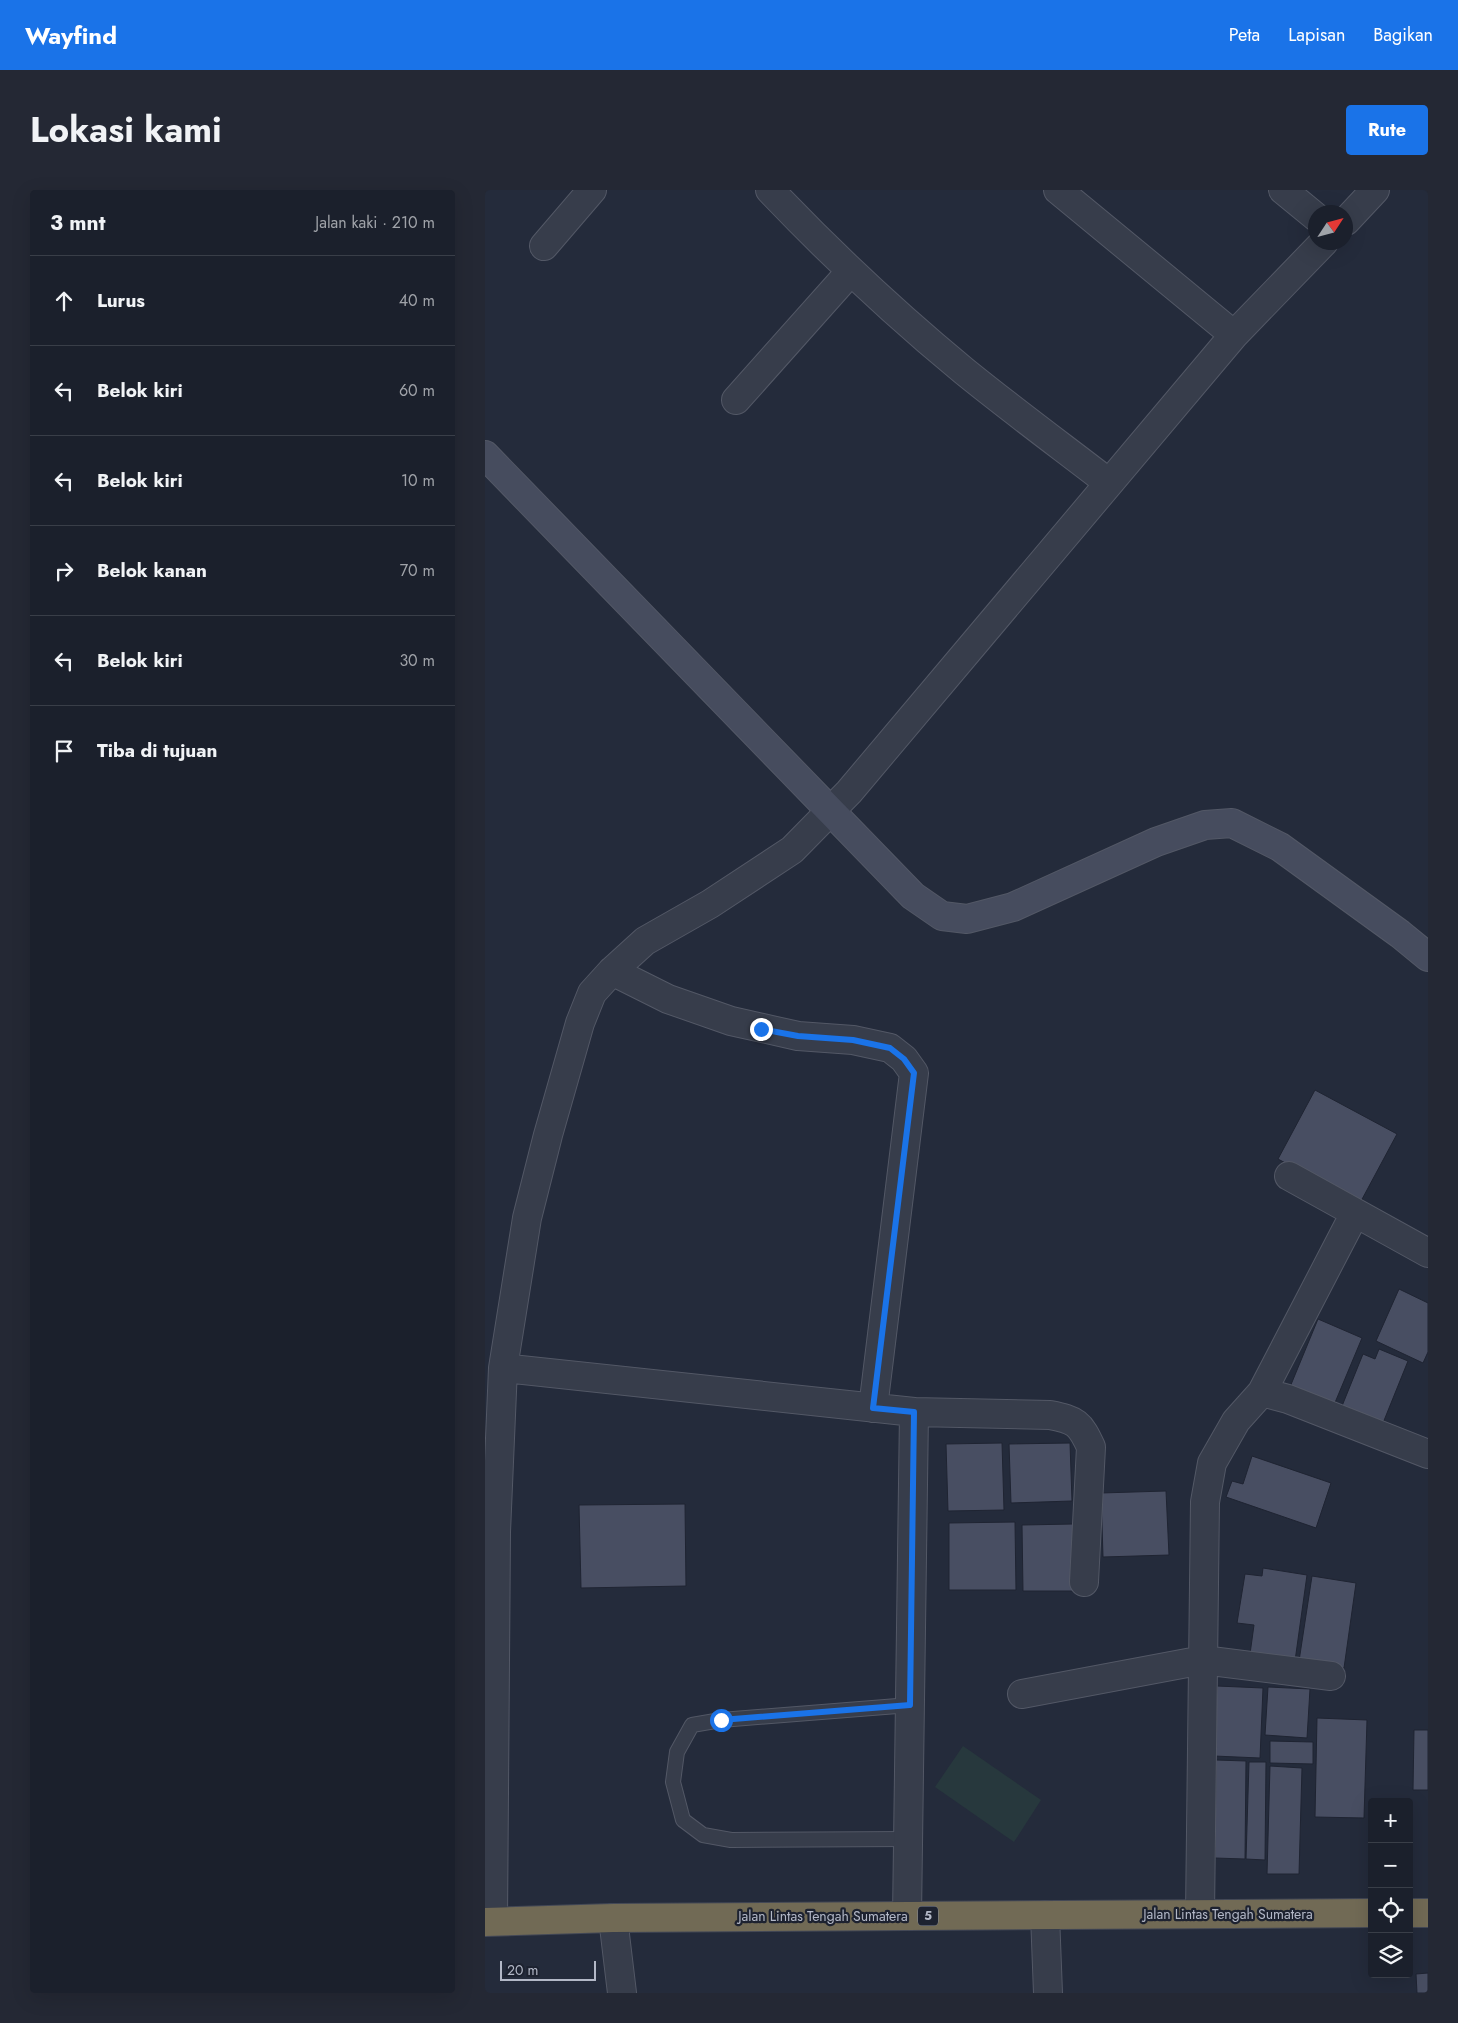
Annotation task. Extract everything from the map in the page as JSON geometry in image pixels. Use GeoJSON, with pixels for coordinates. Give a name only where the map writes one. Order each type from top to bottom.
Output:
{"type":"FeatureCollection","features":[{"type":"Feature","properties":{"kind":"highway","name":"Jalan Lintas Tengah Sumatera"},"geometry":{"type":"LineString","coordinates":[[489,1921],[613,1918],[1368,1913]]}},
{"type":"Feature","properties":{"kind":"highway"},"geometry":{"type":"LineString","coordinates":[[1413,1913],[1428,1913]]}},
{"type":"Feature","properties":{"kind":"street"},"geometry":{"type":"LineString","coordinates":[[544,246],[592,190]]}},
{"type":"Feature","properties":{"kind":"street"},"geometry":{"type":"LineString","coordinates":[[770,190],[851,271],[964,371],[1109,483]]}},
{"type":"Feature","properties":{"kind":"street"},"geometry":{"type":"LineString","coordinates":[[1058,190],[1234,336]]}},
{"type":"Feature","properties":{"kind":"street"},"geometry":{"type":"LineString","coordinates":[[1283,190],[1308,211]]}},
{"type":"Feature","properties":{"kind":"street"},"geometry":{"type":"LineString","coordinates":[[1353,213],[1375,190]]}},
{"type":"Feature","properties":{"kind":"street"},"geometry":{"type":"LineString","coordinates":[[489,1921],[491,1532],[503,1368],[527,1218],[548,1135],[580,1023],[592,993],[612,971],[645,941],[710,904],[792,850],[849,792],[1234,336],[1316,250]]}},
{"type":"Feature","properties":{"kind":"street"},"geometry":{"type":"LineString","coordinates":[[736,400],[851,271]]}},
{"type":"Feature","properties":{"kind":"street"},"geometry":{"type":"LineString","coordinates":[[485,455],[913,896],[942,916],[967,920],[1013,907],[1156,842],[1205,825],[1232,823],[1281,847],[1400,934],[1428,957]]}},
{"type":"Feature","properties":{"kind":"street"},"geometry":{"type":"LineString","coordinates":[[612,971],[668,999],[731,1021],[798,1036],[853,1040],[890,1048],[904,1059],[914,1073],[873,1408]]}},
{"type":"Feature","properties":{"kind":"street"},"geometry":{"type":"LineString","coordinates":[[1289,1176],[1428,1253]]}},
{"type":"Feature","properties":{"kind":"street"},"geometry":{"type":"LineString","coordinates":[[1200,1914],[1205,1502],[1212,1463],[1236,1420],[1262,1392],[1355,1213]]}},
{"type":"Feature","properties":{"kind":"street"},"geometry":{"type":"LineString","coordinates":[[503,1368],[914,1412],[1050,1415],[1072,1419],[1083,1429],[1091,1447],[1084,1582]]}},
{"type":"Feature","properties":{"kind":"street"},"geometry":{"type":"LineString","coordinates":[[1262,1392],[1288,1399],[1428,1454]]}},
{"type":"Feature","properties":{"kind":"street"},"geometry":{"type":"LineString","coordinates":[[907,1916],[914,1412]]}},
{"type":"Feature","properties":{"kind":"street"},"geometry":{"type":"LineString","coordinates":[[1022,1694],[1203,1660],[1331,1676]]}},
{"type":"Feature","properties":{"kind":"street"},"geometry":{"type":"LineString","coordinates":[[1045,1915],[1048,1993]]}},
{"type":"Feature","properties":{"kind":"street"},"geometry":{"type":"LineString","coordinates":[[613,1918],[622,1993]]}},
{"type":"Feature","properties":{"kind":"lane"},"geometry":{"type":"LineString","coordinates":[[908,1839],[731,1840],[703,1835],[683,1820],[673,1782],[677,1752],[692,1725],[721,1720],[910,1705]]}},
{"type":"Feature","properties":{"kind":"shaded area"},"geometry":{"type":"Polygon","coordinates":[[[963,1746],[1041,1800],[1014,1842],[935,1787],[963,1746]]]}},
{"type":"Feature","properties":{"kind":"building"},"geometry":{"type":"Polygon","coordinates":[[[1315,1090],[1397,1134],[1360,1203],[1278,1159],[1315,1090]]]}},
{"type":"Feature","properties":{"kind":"building"},"geometry":{"type":"Polygon","coordinates":[[[1399,1289],[1428,1303],[1428,1352],[1423,1363],[1376,1341],[1399,1289]]]}},
{"type":"Feature","properties":{"kind":"building"},"geometry":{"type":"Polygon","coordinates":[[[1318,1319],[1362,1338],[1334,1405],[1290,1387],[1318,1319]]]}},
{"type":"Feature","properties":{"kind":"building"},"geometry":{"type":"Polygon","coordinates":[[[1379,1349],[1408,1361],[1383,1423],[1342,1406],[1363,1354],[1375,1359],[1379,1349]]]}},
{"type":"Feature","properties":{"kind":"building"},"geometry":{"type":"Polygon","coordinates":[[[1002,1443],[1004,1510],[948,1511],[946,1444],[1002,1443]]]}},
{"type":"Feature","properties":{"kind":"building"},"geometry":{"type":"Polygon","coordinates":[[[1070,1443],[1072,1501],[1011,1503],[1009,1444],[1070,1443]]]}},
{"type":"Feature","properties":{"kind":"building"},"geometry":{"type":"Polygon","coordinates":[[[1252,1456],[1331,1483],[1316,1528],[1226,1497],[1232,1481],[1243,1484],[1252,1456]]]}},
{"type":"Feature","properties":{"kind":"building"},"geometry":{"type":"Polygon","coordinates":[[[1166,1491],[1169,1555],[1103,1557],[1101,1493],[1166,1491]]]}},
{"type":"Feature","properties":{"kind":"building"},"geometry":{"type":"Polygon","coordinates":[[[685,1504],[686,1586],[581,1588],[579,1505],[685,1504]]]}},
{"type":"Feature","properties":{"kind":"building"},"geometry":{"type":"Polygon","coordinates":[[[1015,1522],[1016,1590],[949,1590],[949,1523],[1015,1522]]]}},
{"type":"Feature","properties":{"kind":"building"},"geometry":{"type":"Polygon","coordinates":[[[1073,1524],[1074,1591],[1023,1591],[1022,1525],[1073,1524]]]}},
{"type":"Feature","properties":{"kind":"building"},"geometry":{"type":"Polygon","coordinates":[[[1263,1568],[1307,1575],[1295,1661],[1250,1654],[1254,1625],[1237,1623],[1245,1574],[1262,1576],[1263,1568]]]}},
{"type":"Feature","properties":{"kind":"building"},"geometry":{"type":"Polygon","coordinates":[[[1312,1576],[1356,1583],[1344,1668],[1299,1661],[1312,1576]]]}},
{"type":"Feature","properties":{"kind":"building"},"geometry":{"type":"Polygon","coordinates":[[[1217,1686],[1263,1688],[1260,1758],[1214,1756],[1217,1686]]]}},
{"type":"Feature","properties":{"kind":"building"},"geometry":{"type":"Polygon","coordinates":[[[1268,1687],[1310,1689],[1307,1738],[1265,1735],[1268,1687]]]}},
{"type":"Feature","properties":{"kind":"building"},"geometry":{"type":"Polygon","coordinates":[[[1317,1718],[1367,1720],[1364,1818],[1315,1817],[1317,1718]]]}},
{"type":"Feature","properties":{"kind":"building"},"geometry":{"type":"Polygon","coordinates":[[[1414,1730],[1428,1730],[1428,1790],[1413,1790],[1414,1730]]]}},
{"type":"Feature","properties":{"kind":"building"},"geometry":{"type":"Polygon","coordinates":[[[1270,1741],[1313,1742],[1313,1764],[1270,1763],[1270,1741]]]}},
{"type":"Feature","properties":{"kind":"building"},"geometry":{"type":"Polygon","coordinates":[[[1216,1760],[1246,1761],[1245,1859],[1215,1858],[1216,1760]]]}},
{"type":"Feature","properties":{"kind":"building"},"geometry":{"type":"Polygon","coordinates":[[[1249,1762],[1266,1762],[1265,1860],[1246,1859],[1249,1762]]]}},
{"type":"Feature","properties":{"kind":"building"},"geometry":{"type":"Polygon","coordinates":[[[1270,1766],[1302,1768],[1299,1874],[1267,1874],[1270,1766]]]}},
{"type":"Feature","properties":{"kind":"building"},"geometry":{"type":"Polygon","coordinates":[[[1428,1973],[1428,1993],[1417,1993],[1416,1974],[1428,1973]]]}},
{"type":"Feature","properties":{"kind":"route"},"geometry":{"type":"LineString","coordinates":[[721,1720],[910,1705],[914,1412],[873,1408],[914,1073],[904,1059],[890,1048],[853,1040],[798,1036],[761,1029]]}}]}
